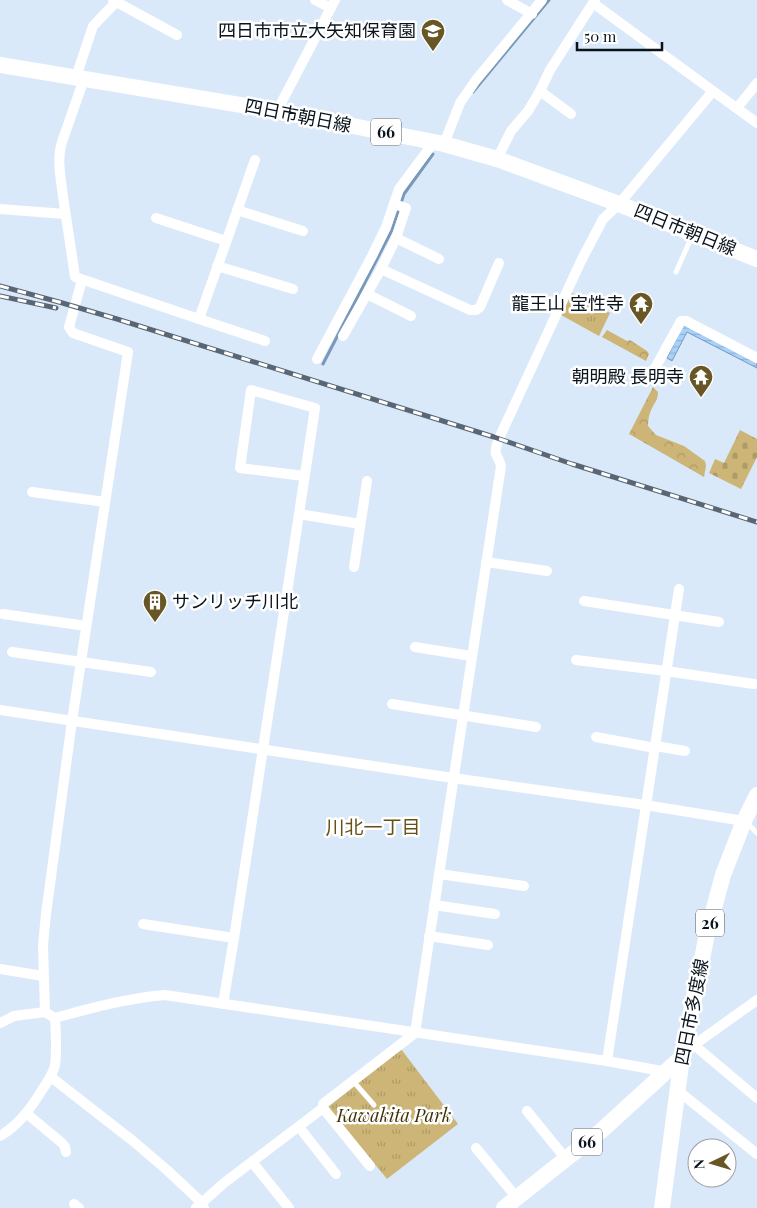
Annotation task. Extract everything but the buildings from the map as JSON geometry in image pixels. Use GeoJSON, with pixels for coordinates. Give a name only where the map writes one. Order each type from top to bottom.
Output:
{"type":"FeatureCollection","features":[{"type":"Feature","properties":{"kind":"main road","name":"四日市朝日線"},"geometry":{"type":"LineString","coordinates":[[0,65],[277,111],[439,143],[497,159],[619,204],[757,259]]}},
{"type":"Feature","properties":{"kind":"main road","name":"四日市多度線"},"geometry":{"type":"LineString","coordinates":[[662,1208],[682,1057],[707,934],[723,874],[744,821],[757,795]]}},
{"type":"Feature","properties":{"kind":"main road","name":"66"},"geometry":{"type":"LineString","coordinates":[[510,1203],[601,1130],[682,1057]]}},
{"type":"Feature","properties":{"kind":"street"},"geometry":{"type":"LineString","coordinates":[[277,111],[333,4],[316,0]]}},
{"type":"Feature","properties":{"kind":"street"},"geometry":{"type":"LineString","coordinates":[[507,0],[532,14]]}},
{"type":"Feature","properties":{"kind":"street"},"geometry":{"type":"LineString","coordinates":[[317,359],[368,277],[386,228],[398,205],[400,189],[439,143],[460,102],[476,80],[542,0]]}},
{"type":"Feature","properties":{"kind":"street"},"geometry":{"type":"LineString","coordinates":[[177,35],[116,1],[93,26],[59,150],[65,214],[75,278],[265,341]]}},
{"type":"Feature","properties":{"kind":"street"},"geometry":{"type":"LineString","coordinates":[[497,159],[511,131],[528,111],[550,70],[594,2],[757,123]]}},
{"type":"Feature","properties":{"kind":"street"},"geometry":{"type":"LineString","coordinates":[[737,108],[757,82]]}},
{"type":"Feature","properties":{"kind":"street"},"geometry":{"type":"LineString","coordinates":[[540,91],[571,114]]}},
{"type":"Feature","properties":{"kind":"street"},"geometry":{"type":"LineString","coordinates":[[201,1207],[224,1183],[299,1127],[323,1108],[323,1104],[415,1033],[501,462],[495,450],[603,219],[619,204],[713,91]]}},
{"type":"Feature","properties":{"kind":"street"},"geometry":{"type":"LineString","coordinates":[[199,319],[255,160]]}},
{"type":"Feature","properties":{"kind":"street"},"geometry":{"type":"LineString","coordinates":[[368,277],[381,269],[396,238],[406,208],[398,205]]}},
{"type":"Feature","properties":{"kind":"street"},"geometry":{"type":"LineString","coordinates":[[0,209],[65,214]]}},
{"type":"Feature","properties":{"kind":"street"},"geometry":{"type":"LineString","coordinates":[[237,210],[303,231]]}},
{"type":"Feature","properties":{"kind":"street"},"geometry":{"type":"LineString","coordinates":[[156,218],[226,240]]}},
{"type":"Feature","properties":{"kind":"street"},"geometry":{"type":"LineString","coordinates":[[396,238],[439,259]]}},
{"type":"Feature","properties":{"kind":"street"},"geometry":{"type":"LineString","coordinates":[[381,269],[470,310],[476,310],[480,307],[499,263]]}},
{"type":"Feature","properties":{"kind":"street"},"geometry":{"type":"LineString","coordinates":[[217,266],[293,289]]}},
{"type":"Feature","properties":{"kind":"street"},"geometry":{"type":"LineString","coordinates":[[343,336],[366,294],[368,277]]}},
{"type":"Feature","properties":{"kind":"street"},"geometry":{"type":"LineString","coordinates":[[45,1012],[43,945],[46,914],[72,721],[128,352],[73,333],[69,327],[82,280]]}},
{"type":"Feature","properties":{"kind":"street"},"geometry":{"type":"LineString","coordinates":[[366,294],[412,316]]}},
{"type":"Feature","properties":{"kind":"street"},"geometry":{"type":"LineString","coordinates":[[654,370],[681,321],[686,321],[756,355]]}},
{"type":"Feature","properties":{"kind":"street"},"geometry":{"type":"LineString","coordinates":[[224,1004],[263,749],[304,476],[314,408],[251,390],[240,468],[304,476]]}},
{"type":"Feature","properties":{"kind":"street"},"geometry":{"type":"LineString","coordinates":[[354,567],[367,481]]}},
{"type":"Feature","properties":{"kind":"street"},"geometry":{"type":"LineString","coordinates":[[32,492],[105,502]]}},
{"type":"Feature","properties":{"kind":"street"},"geometry":{"type":"LineString","coordinates":[[298,514],[360,524]]}},
{"type":"Feature","properties":{"kind":"street"},"geometry":{"type":"LineString","coordinates":[[486,562],[547,571]]}},
{"type":"Feature","properties":{"kind":"street"},"geometry":{"type":"LineString","coordinates":[[607,1061],[679,589]]}},
{"type":"Feature","properties":{"kind":"street"},"geometry":{"type":"LineString","coordinates":[[584,601],[719,622]]}},
{"type":"Feature","properties":{"kind":"street"},"geometry":{"type":"LineString","coordinates":[[3,614],[86,626]]}},
{"type":"Feature","properties":{"kind":"street"},"geometry":{"type":"LineString","coordinates":[[414,647],[471,656]]}},
{"type":"Feature","properties":{"kind":"street"},"geometry":{"type":"LineString","coordinates":[[12,652],[151,672]]}},
{"type":"Feature","properties":{"kind":"street"},"geometry":{"type":"LineString","coordinates":[[576,660],[754,684]]}},
{"type":"Feature","properties":{"kind":"street"},"geometry":{"type":"LineString","coordinates":[[392,704],[536,727]]}},
{"type":"Feature","properties":{"kind":"street"},"geometry":{"type":"LineString","coordinates":[[0,710],[454,778],[646,804],[744,821]]}},
{"type":"Feature","properties":{"kind":"street"},"geometry":{"type":"LineString","coordinates":[[596,737],[685,751]]}},
{"type":"Feature","properties":{"kind":"street"},"geometry":{"type":"LineString","coordinates":[[439,874],[524,886]]}},
{"type":"Feature","properties":{"kind":"street"},"geometry":{"type":"LineString","coordinates":[[434,905],[495,914]]}},
{"type":"Feature","properties":{"kind":"street"},"geometry":{"type":"LineString","coordinates":[[143,924],[234,938]]}},
{"type":"Feature","properties":{"kind":"street"},"geometry":{"type":"LineString","coordinates":[[430,936],[488,945]]}},
{"type":"Feature","properties":{"kind":"street"},"geometry":{"type":"LineString","coordinates":[[0,969],[43,976]]}},
{"type":"Feature","properties":{"kind":"street"},"geometry":{"type":"LineString","coordinates":[[0,1022],[14,1016],[45,1012],[55,1018],[109,1004],[165,995],[607,1061],[667,1072]]}},
{"type":"Feature","properties":{"kind":"street"},"geometry":{"type":"LineString","coordinates":[[682,1057],[694,1045],[757,1000]]}},
{"type":"Feature","properties":{"kind":"street"},"geometry":{"type":"LineString","coordinates":[[0,1136],[26,1113],[51,1077],[55,1059],[55,1018]]}},
{"type":"Feature","properties":{"kind":"street"},"geometry":{"type":"LineString","coordinates":[[694,1045],[757,1098]]}},
{"type":"Feature","properties":{"kind":"street"},"geometry":{"type":"LineString","coordinates":[[51,1077],[153,1158],[199,1200],[201,1207]]}},
{"type":"Feature","properties":{"kind":"street"},"geometry":{"type":"LineString","coordinates":[[677,1090],[757,1154]]}},
{"type":"Feature","properties":{"kind":"street"},"geometry":{"type":"LineString","coordinates":[[323,1108],[370,1166]]}},
{"type":"Feature","properties":{"kind":"street"},"geometry":{"type":"LineString","coordinates":[[527,1111],[566,1159]]}},
{"type":"Feature","properties":{"kind":"street"},"geometry":{"type":"LineString","coordinates":[[26,1113],[62,1143],[66,1152]]}},
{"type":"Feature","properties":{"kind":"street"},"geometry":{"type":"LineString","coordinates":[[299,1127],[336,1174]]}},
{"type":"Feature","properties":{"kind":"street"},"geometry":{"type":"LineString","coordinates":[[476,1148],[510,1203]]}},
{"type":"Feature","properties":{"kind":"street"},"geometry":{"type":"LineString","coordinates":[[252,1162],[289,1208]]}},
{"type":"Feature","properties":{"kind":"lane"},"geometry":{"type":"LineString","coordinates":[[676,272],[694,234]]}},
{"type":"Feature","properties":{"kind":"lane"},"geometry":{"type":"LineString","coordinates":[[744,821],[757,833]]}},
{"type":"Feature","properties":{"kind":"lane"},"geometry":{"type":"LineString","coordinates":[[353,1081],[374,1105]]}},
{"type":"Feature","properties":{"kind":"green space"},"geometry":{"type":"Polygon","coordinates":[[[572,293],[610,313],[599,336],[561,315],[572,293]]]}},
{"type":"Feature","properties":{"kind":"green space"},"geometry":{"type":"Polygon","coordinates":[[[607,330],[627,341],[630,340],[647,351],[649,354],[646,361],[602,337],[607,330]]]}},
{"type":"Feature","properties":{"kind":"green space"},"geometry":{"type":"Polygon","coordinates":[[[653,387],[658,392],[658,395],[650,412],[648,426],[656,435],[684,446],[705,461],[704,477],[629,434],[653,387]]]}},
{"type":"Feature","properties":{"kind":"green space"},"geometry":{"type":"Polygon","coordinates":[[[740,430],[757,439],[757,457],[741,489],[709,473],[715,459],[724,463],[740,430]]]}},
{"type":"Feature","properties":{"kind":"green space","name":"Kawakita Park"},"geometry":{"type":"Polygon","coordinates":[[[401,1049],[458,1124],[387,1179],[328,1107],[401,1049]]]}},
{"type":"Feature","properties":{"kind":"water"},"geometry":{"type":"Polygon","coordinates":[[[683,326],[688,326],[757,363],[757,368],[687,332],[672,361],[667,358],[683,326]]]}},
{"type":"Feature","properties":{"kind":"waterway"},"geometry":{"type":"LineString","coordinates":[[473,92],[549,0]]}},
{"type":"Feature","properties":{"kind":"waterway"},"geometry":{"type":"LineString","coordinates":[[323,364],[392,230],[404,194],[433,154]]}},
{"type":"Feature","properties":{"kind":"railway"},"geometry":{"type":"LineString","coordinates":[[0,286],[117,319],[494,437],[572,464],[757,522]]}},
{"type":"Feature","properties":{"kind":"railway"},"geometry":{"type":"LineString","coordinates":[[0,296],[56,308]]}},
{"type":"Feature","properties":{"kind":"place","name":"四日市市立大矢知保育園"},"geometry":{"type":"Point","coordinates":[433,52]}},
{"type":"Feature","properties":{"kind":"place","name":"龍王山 宝性寺"},"geometry":{"type":"Point","coordinates":[641,325]}},
{"type":"Feature","properties":{"kind":"place","name":"朝明殿 長明寺"},"geometry":{"type":"Point","coordinates":[701,398]}},
{"type":"Feature","properties":{"kind":"place","name":"サンリッチ川北"},"geometry":{"type":"Point","coordinates":[155,623]}},
{"type":"Feature","properties":{"kind":"district","name":"川北一丁目"},"geometry":{"type":"Point","coordinates":[373,827]}}]}
